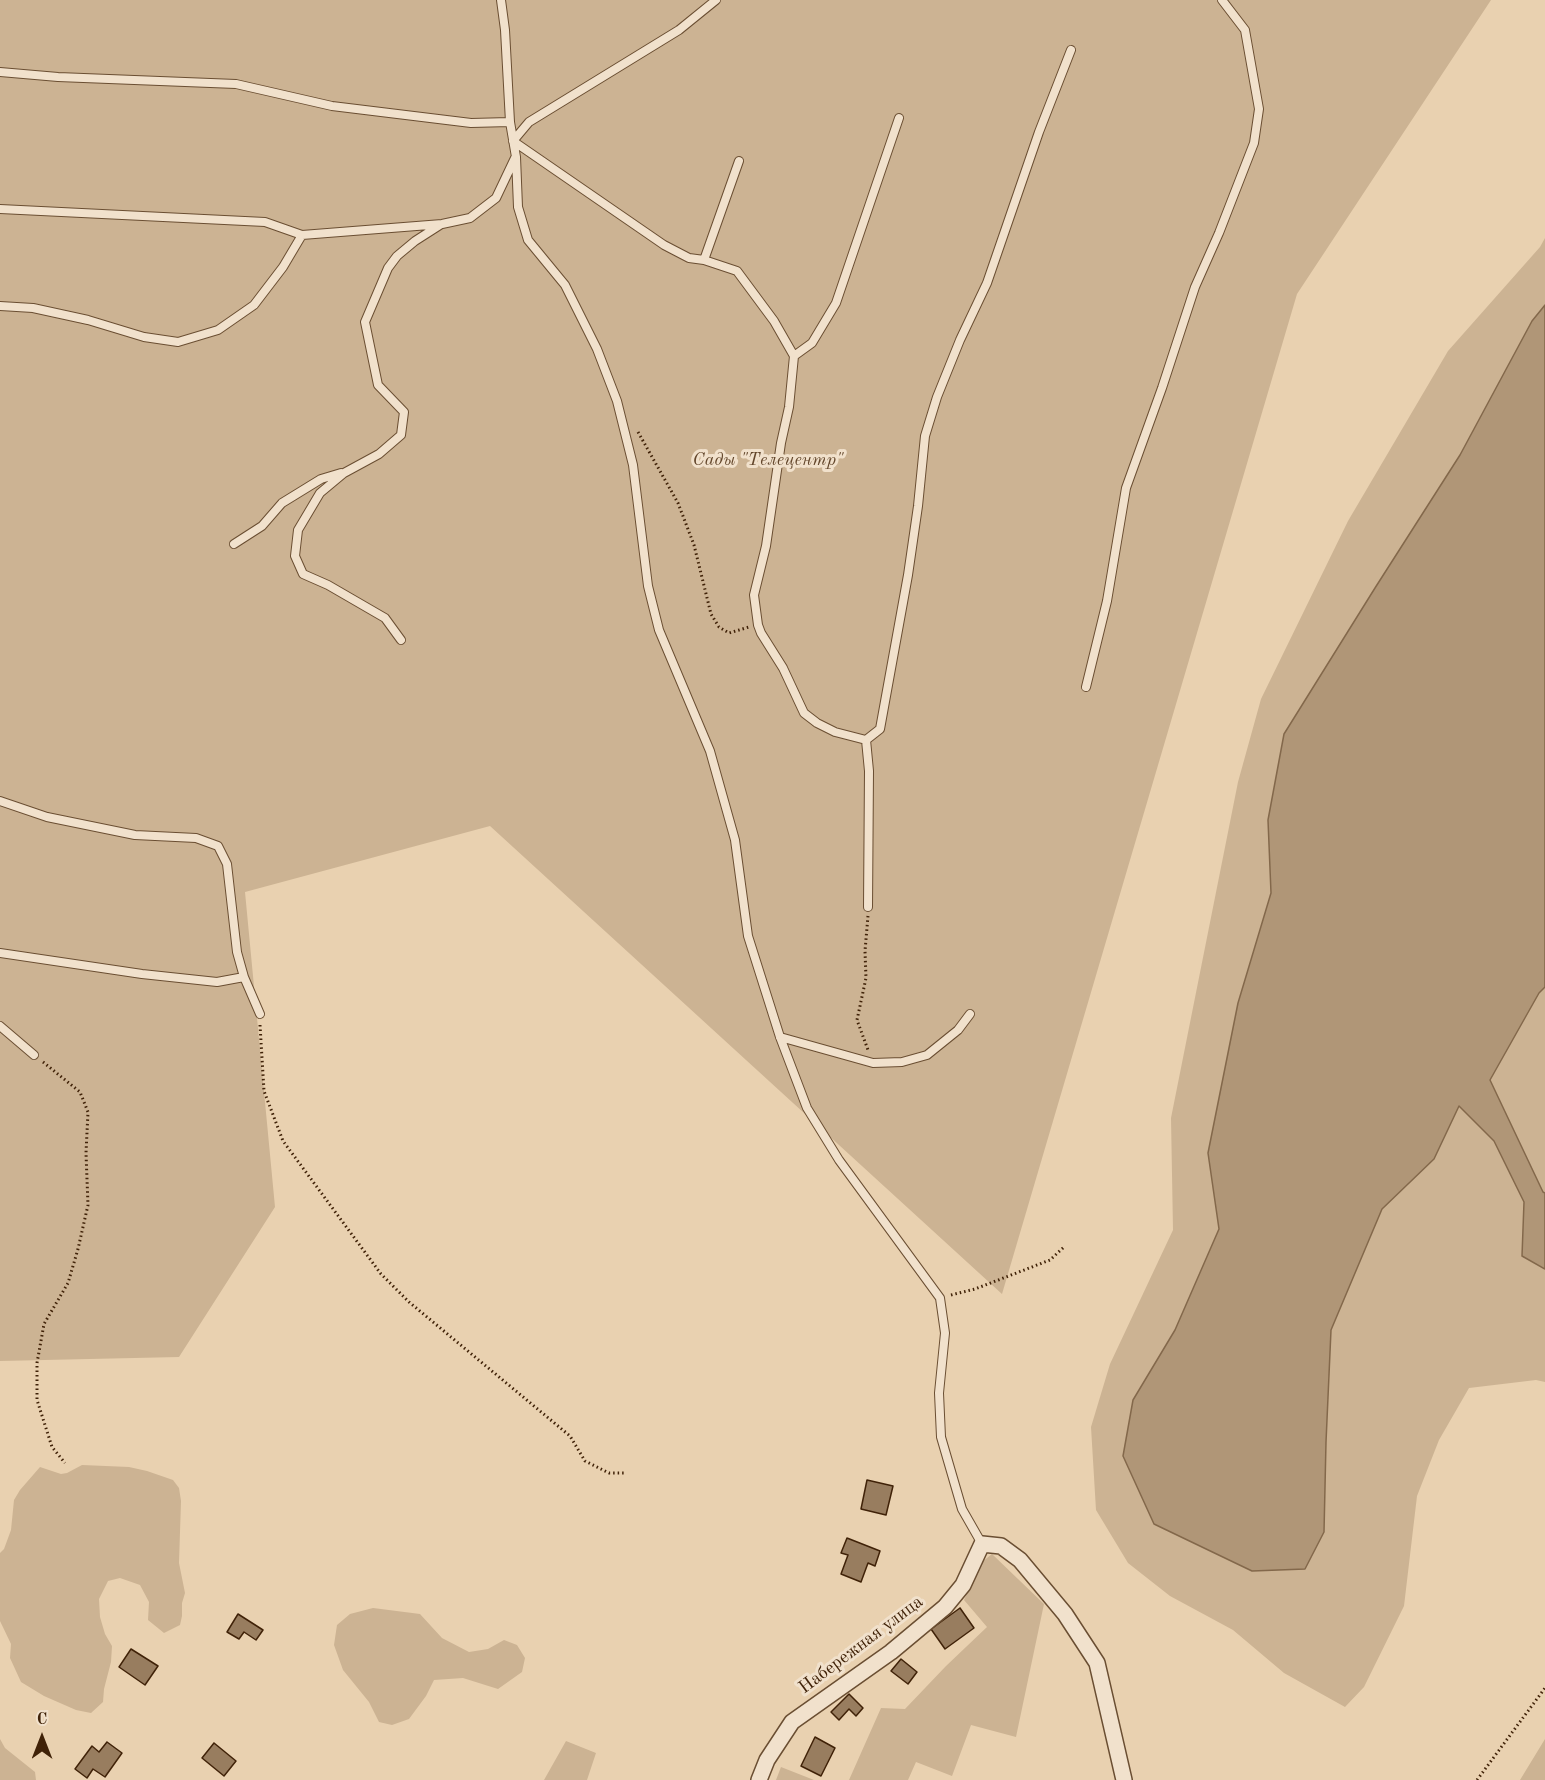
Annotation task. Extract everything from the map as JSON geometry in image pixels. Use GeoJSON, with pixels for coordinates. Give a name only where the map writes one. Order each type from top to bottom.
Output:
{"type":"FeatureCollection","features":[{"type":"Feature","properties":{"kind":"street","name":"Набережная улица"},"geometry":{"type":"LineString","coordinates":[[759,1780],[767,1760],[792,1722],[891,1652],[945,1607],[963,1585],[982,1544]]}},
{"type":"Feature","properties":{"kind":"street"},"geometry":{"type":"LineString","coordinates":[[982,1544],[1001,1546],[1020,1560],[1065,1614],[1097,1663],[1124,1780]]}},
{"type":"Feature","properties":{"kind":"lane"},"geometry":{"type":"LineString","coordinates":[[501,0],[510,122],[516,157],[518,207],[528,240],[565,285],[597,349],[617,401],[633,465],[648,586],[659,630],[710,751],[735,840],[748,936],[780,1037],[807,1108],[839,1160],[940,1298],[945,1333],[939,1393],[941,1437],[962,1509],[982,1544]]}},
{"type":"Feature","properties":{"kind":"lane"},"geometry":{"type":"LineString","coordinates":[[513,141],[529,123],[679,30],[716,0]]}},
{"type":"Feature","properties":{"kind":"lane"},"geometry":{"type":"LineString","coordinates":[[1086,687],[1107,601],[1126,488],[1195,287],[1254,143],[1259,109],[1245,30],[1222,0]]}},
{"type":"Feature","properties":{"kind":"lane"},"geometry":{"type":"LineString","coordinates":[[867,740],[880,729],[908,575],[925,436],[937,397],[960,340],[987,283],[1039,132],[1071,51]]}},
{"type":"Feature","properties":{"kind":"lane"},"geometry":{"type":"LineString","coordinates":[[0,72],[58,77],[236,84],[332,106],[471,123],[510,122]]}},
{"type":"Feature","properties":{"kind":"lane"},"geometry":{"type":"LineString","coordinates":[[794,356],[812,343],[836,303],[899,118]]}},
{"type":"Feature","properties":{"kind":"lane"},"geometry":{"type":"LineString","coordinates":[[513,141],[663,245],[689,258],[704,260],[737,271],[774,321],[794,356],[789,407],[781,443],[766,546],[754,595],[758,625],[783,668],[804,713],[817,723],[836,732],[867,740]]}},
{"type":"Feature","properties":{"kind":"lane"},"geometry":{"type":"LineString","coordinates":[[0,209],[265,222],[302,235],[442,224],[470,218],[496,198],[516,157]]}},
{"type":"Feature","properties":{"kind":"lane"},"geometry":{"type":"LineString","coordinates":[[704,260],[739,161]]}},
{"type":"Feature","properties":{"kind":"lane"},"geometry":{"type":"LineString","coordinates":[[234,544],[262,526],[282,503],[321,479],[344,472],[379,454],[401,435],[404,412],[378,385],[365,322],[388,268],[397,256],[442,224]]}},
{"type":"Feature","properties":{"kind":"lane"},"geometry":{"type":"LineString","coordinates":[[0,306],[33,308],[88,320],[144,337],[178,342],[218,330],[254,305],[283,267],[302,235]]}},
{"type":"Feature","properties":{"kind":"lane"},"geometry":{"type":"LineString","coordinates":[[344,472],[320,493],[298,530],[295,556],[303,574],[328,585],[384,618],[400,640]]}},
{"type":"Feature","properties":{"kind":"lane"},"geometry":{"type":"LineString","coordinates":[[867,740],[869,771],[868,907]]}},
{"type":"Feature","properties":{"kind":"lane"},"geometry":{"type":"LineString","coordinates":[[0,801],[47,817],[135,835],[196,838],[218,846],[227,864],[237,952],[244,977],[260,1014]]}},
{"type":"Feature","properties":{"kind":"lane"},"geometry":{"type":"LineString","coordinates":[[0,953],[142,974],[217,982],[244,977]]}},
{"type":"Feature","properties":{"kind":"lane"},"geometry":{"type":"LineString","coordinates":[[780,1037],[873,1064],[902,1062],[927,1055],[958,1030],[970,1014]]}},
{"type":"Feature","properties":{"kind":"lane"},"geometry":{"type":"LineString","coordinates":[[0,1026],[34,1055]]}},
{"type":"Feature","properties":{"kind":"path"},"geometry":{"type":"LineString","coordinates":[[636,427],[678,502],[694,545],[711,614],[719,627],[729,633],[758,625]]}},
{"type":"Feature","properties":{"kind":"path"},"geometry":{"type":"LineString","coordinates":[[868,907],[865,951],[867,978],[857,1020],[873,1064]]}},
{"type":"Feature","properties":{"kind":"path"},"geometry":{"type":"LineString","coordinates":[[260,1014],[264,1091],[283,1141],[381,1274],[409,1302],[570,1436],[585,1461],[609,1473],[626,1473]]}},
{"type":"Feature","properties":{"kind":"path"},"geometry":{"type":"LineString","coordinates":[[34,1055],[80,1092],[88,1112],[86,1153],[88,1205],[68,1283],[44,1324],[36,1363],[38,1400],[52,1447],[64,1462]]}},
{"type":"Feature","properties":{"kind":"path"},"geometry":{"type":"LineString","coordinates":[[940,1298],[975,1288],[1050,1260],[1064,1246]]}},
{"type":"Feature","properties":{"kind":"path"},"geometry":{"type":"LineString","coordinates":[[1478,1780],[1545,1688]]}},
{"type":"Feature","properties":{"kind":"green space","name":"Сады \"Телецентр\""},"geometry":{"type":"Polygon","coordinates":[[[0,0],[1491,0],[1297,294],[1002,1294],[490,826],[245,892],[275,1207],[179,1357],[0,1361],[0,0]]]}},
{"type":"Feature","properties":{"kind":"green space"},"geometry":{"type":"Polygon","coordinates":[[[1545,238],[1545,305],[1532,321],[1460,455],[1284,734],[1268,820],[1271,893],[1238,1003],[1208,1153],[1219,1229],[1175,1330],[1133,1400],[1324,1532],[1331,1330],[1382,1209],[1434,1159],[1459,1106],[1494,1141],[1524,1202],[1522,1256],[1545,1269],[1545,1382],[1536,1380],[1469,1388],[1439,1440],[1417,1496],[1404,1606],[1364,1687],[1345,1707],[1284,1673],[1233,1630],[1170,1596],[1128,1563],[1096,1510],[1091,1427],[1110,1364],[1173,1230],[1171,1118],[1238,782],[1261,699],[1348,521],[1448,351],[1540,247],[1545,238]]]}},
{"type":"Feature","properties":{"kind":"green space"},"geometry":{"type":"Polygon","coordinates":[[[1545,987],[1545,1193],[1490,1080],[1539,993],[1545,987]]]}},
{"type":"Feature","properties":{"kind":"green space"},"geometry":{"type":"Polygon","coordinates":[[[82,1465],[129,1467],[173,1480],[179,1488],[181,1501],[179,1563],[185,1593],[180,1625],[164,1633],[148,1620],[149,1602],[140,1585],[120,1578],[108,1581],[99,1599],[100,1617],[105,1634],[112,1646],[111,1662],[103,1702],[91,1713],[76,1710],[44,1696],[21,1682],[10,1658],[11,1644],[0,1621],[0,1553],[4,1549],[11,1530],[14,1500],[40,1467],[61,1474],[82,1465]]]}},
{"type":"Feature","properties":{"kind":"green space"},"geometry":{"type":"Polygon","coordinates":[[[992,1554],[1044,1604],[1016,1737],[971,1725],[952,1776],[916,1762],[908,1780],[849,1780],[881,1708],[905,1709],[987,1627],[964,1600],[982,1562],[992,1554]]]}},
{"type":"Feature","properties":{"kind":"green space"},"geometry":{"type":"Polygon","coordinates":[[[373,1608],[420,1614],[442,1638],[469,1652],[488,1649],[504,1640],[517,1645],[525,1658],[522,1672],[498,1689],[463,1678],[434,1680],[426,1696],[409,1719],[392,1725],[379,1722],[369,1702],[343,1670],[334,1645],[337,1625],[350,1614],[373,1608]]]}},
{"type":"Feature","properties":{"kind":"green space"},"geometry":{"type":"Polygon","coordinates":[[[0,1739],[5,1748],[35,1772],[36,1780],[0,1780],[0,1739]]]}},
{"type":"Feature","properties":{"kind":"green space"},"geometry":{"type":"Polygon","coordinates":[[[1545,1739],[1545,1780],[1520,1780],[1545,1739]]]}},
{"type":"Feature","properties":{"kind":"green space"},"geometry":{"type":"Polygon","coordinates":[[[566,1741],[596,1753],[587,1780],[544,1780],[566,1741]]]}},
{"type":"Feature","properties":{"kind":"green space"},"geometry":{"type":"Polygon","coordinates":[[[781,1767],[814,1780],[776,1780],[781,1767]]]}},
{"type":"Feature","properties":{"kind":"shaded area"},"geometry":{"type":"Polygon","coordinates":[[[1545,305],[1545,987],[1539,993],[1490,1080],[1545,1193],[1545,1269],[1522,1256],[1524,1202],[1494,1141],[1459,1106],[1434,1159],[1382,1209],[1331,1330],[1324,1532],[1305,1569],[1252,1571],[1154,1524],[1123,1456],[1133,1400],[1175,1330],[1219,1229],[1208,1153],[1238,1003],[1271,893],[1268,820],[1284,734],[1460,455],[1532,321],[1545,305]]]}},
{"type":"Feature","properties":{"kind":"building"},"geometry":{"type":"Polygon","coordinates":[[[867,1480],[893,1486],[886,1515],[861,1509],[867,1480]]]}},
{"type":"Feature","properties":{"kind":"building"},"geometry":{"type":"Polygon","coordinates":[[[847,1538],[880,1551],[875,1566],[868,1563],[861,1582],[841,1574],[848,1555],[841,1553],[847,1538]]]}},
{"type":"Feature","properties":{"kind":"building"},"geometry":{"type":"Polygon","coordinates":[[[960,1608],[974,1628],[945,1649],[931,1629],[960,1608]]]}},
{"type":"Feature","properties":{"kind":"building"},"geometry":{"type":"Polygon","coordinates":[[[238,1614],[263,1630],[256,1640],[244,1632],[239,1639],[227,1632],[238,1614]]]}},
{"type":"Feature","properties":{"kind":"building"},"geometry":{"type":"Polygon","coordinates":[[[131,1649],[158,1666],[145,1685],[119,1667],[131,1649]]]}},
{"type":"Feature","properties":{"kind":"building"},"geometry":{"type":"Polygon","coordinates":[[[901,1659],[917,1672],[908,1684],[891,1671],[901,1659]]]}},
{"type":"Feature","properties":{"kind":"building"},"geometry":{"type":"Polygon","coordinates":[[[849,1694],[863,1708],[856,1716],[849,1709],[839,1720],[831,1712],[849,1694]]]}},
{"type":"Feature","properties":{"kind":"building"},"geometry":{"type":"Polygon","coordinates":[[[815,1737],[835,1748],[821,1776],[801,1766],[815,1737]]]}},
{"type":"Feature","properties":{"kind":"building"},"geometry":{"type":"Polygon","coordinates":[[[107,1742],[122,1753],[105,1777],[93,1769],[87,1778],[75,1769],[92,1746],[99,1752],[107,1742]]]}},
{"type":"Feature","properties":{"kind":"building"},"geometry":{"type":"Polygon","coordinates":[[[214,1743],[236,1761],[224,1776],[202,1758],[214,1743]]]}}]}
